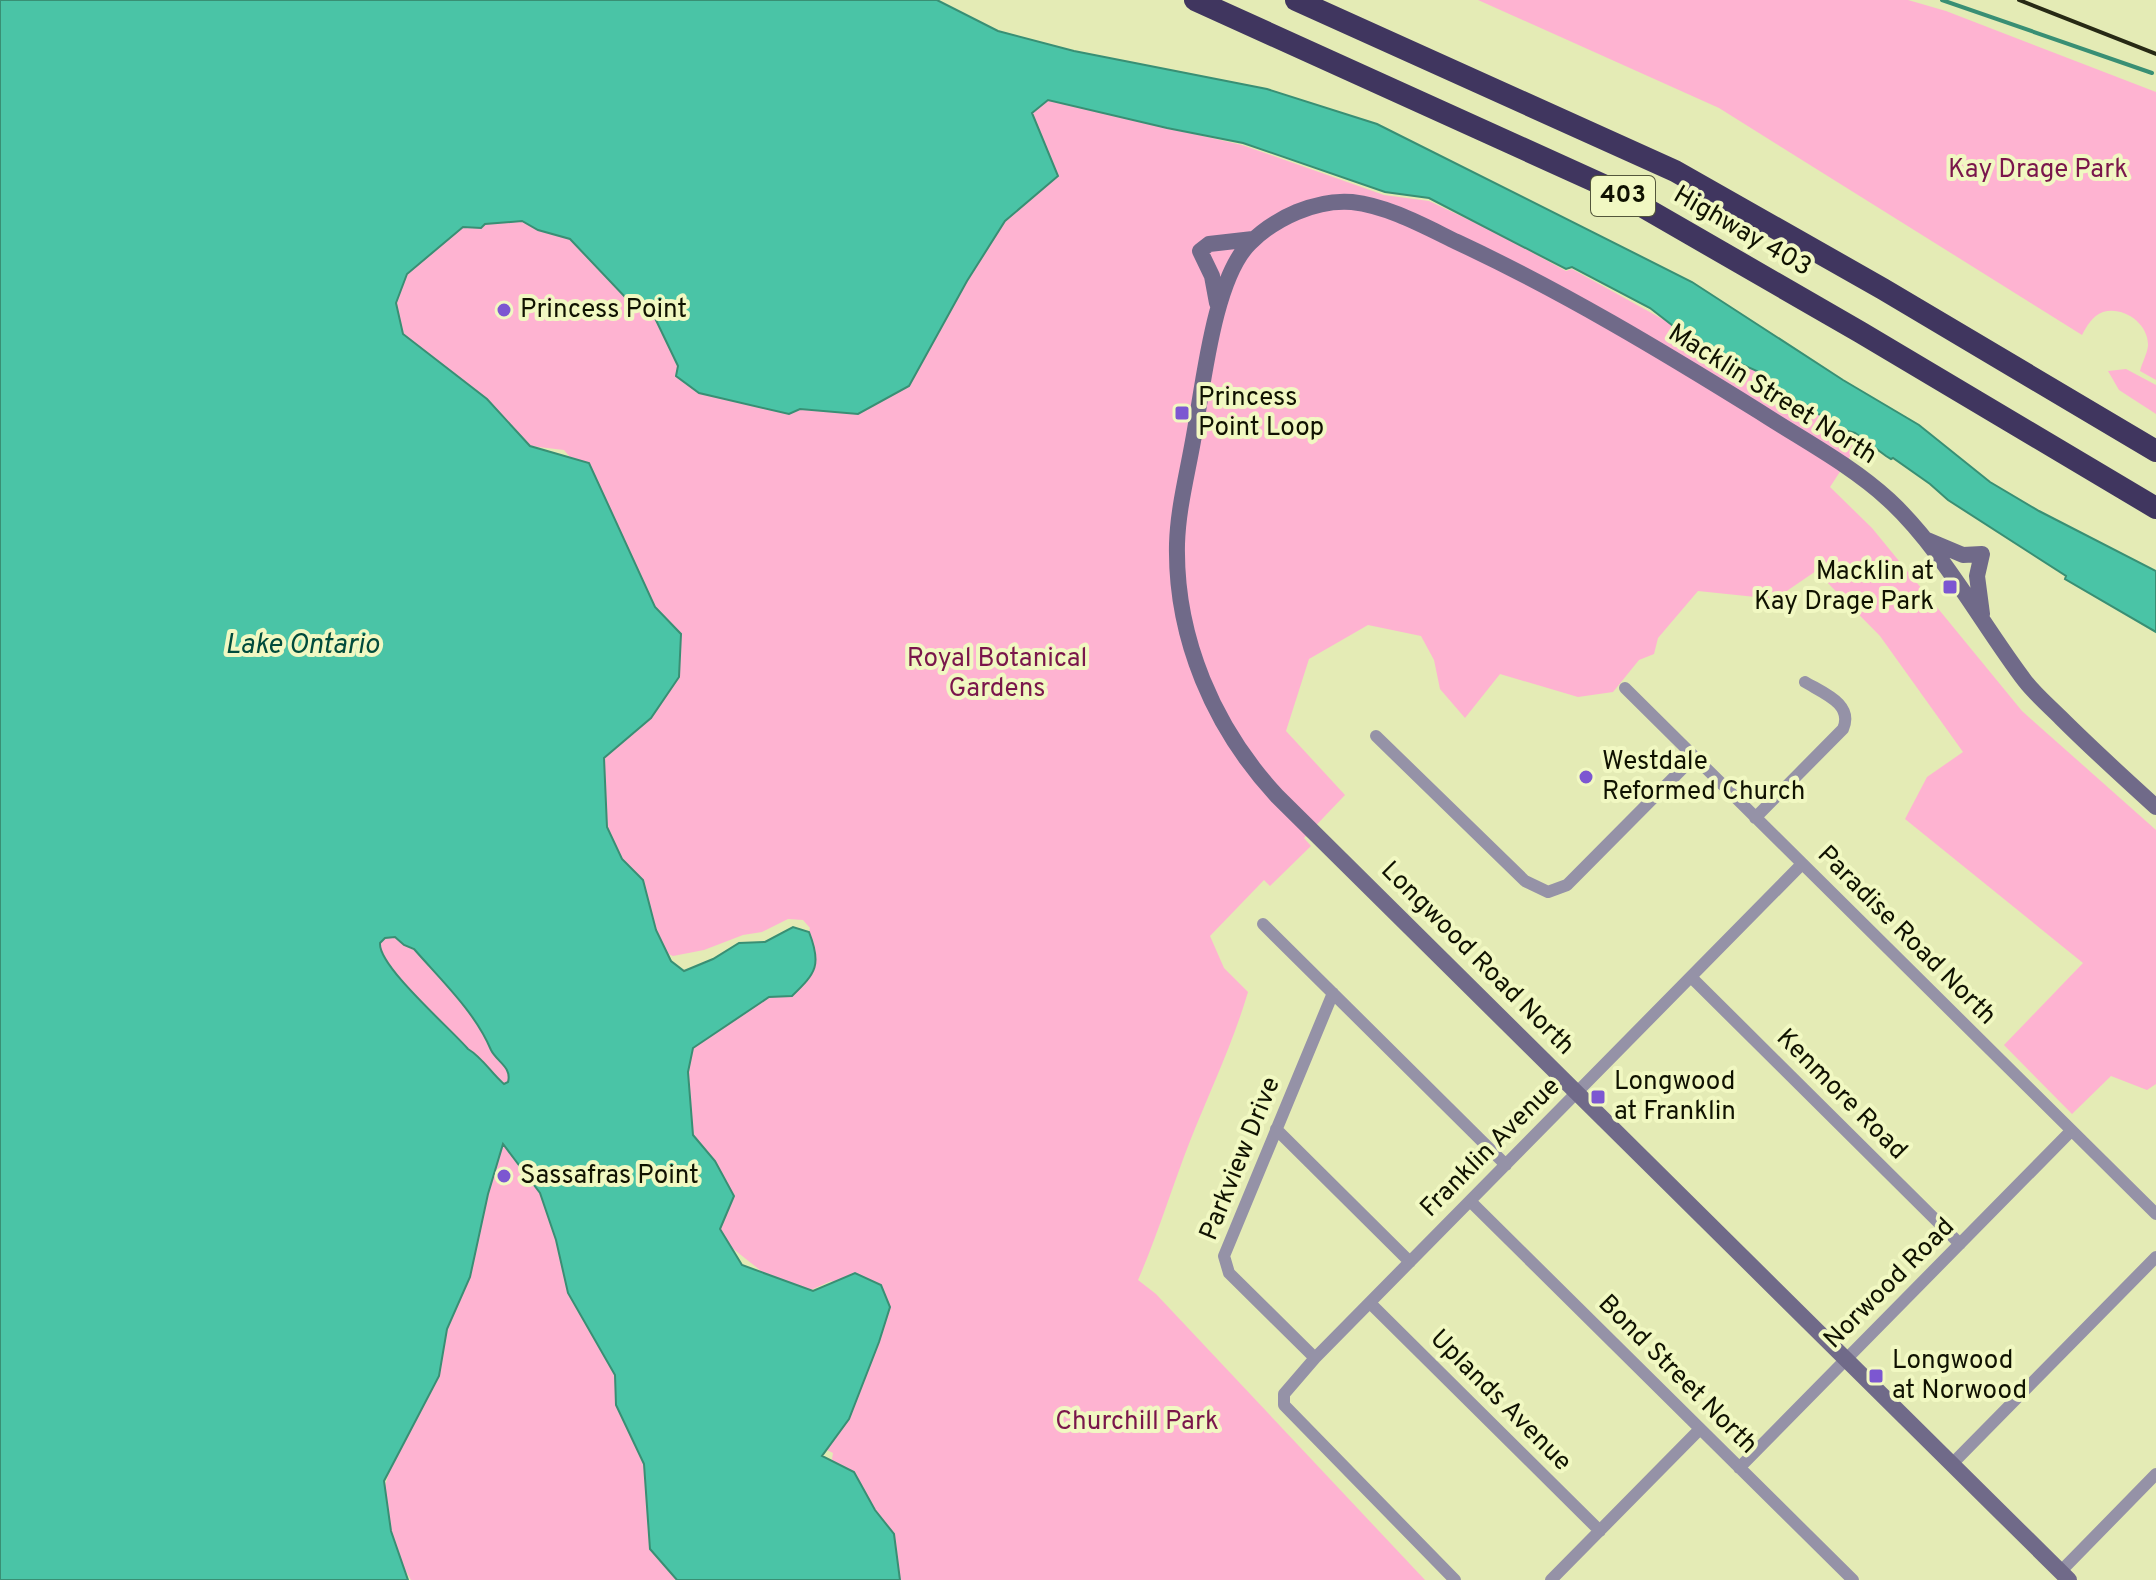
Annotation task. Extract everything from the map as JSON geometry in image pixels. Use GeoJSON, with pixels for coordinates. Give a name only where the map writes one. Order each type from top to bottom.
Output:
{"type":"FeatureCollection","features":[{"type":"Feature","properties":{"kind":"highway","name":"Highway 403"},"geometry":{"type":"LineString","coordinates":[[1195,0],[1612,189],[2156,508]]}},
{"type":"Feature","properties":{"kind":"highway","name":"Highway 403"},"geometry":{"type":"LineString","coordinates":[[1296,0],[1675,171],[1883,289],[2156,451]]}},
{"type":"Feature","properties":{"kind":"street","name":"Macklin Street North"},"geometry":{"type":"LineString","coordinates":[[1255,238],[1282,219],[1318,203],[1353,202],[1406,218],[1528,275],[1703,377],[1848,468],[1889,500],[1923,538],[2028,685],[2156,807]]}},
{"type":"Feature","properties":{"kind":"street"},"geometry":{"type":"LineString","coordinates":[[1218,309],[1212,276],[1200,251],[1209,244],[1255,238]]}},
{"type":"Feature","properties":{"kind":"street","name":"Longwood Road North"},"geometry":{"type":"LineString","coordinates":[[1255,238],[1236,261],[1218,309],[1181,500],[1177,548],[1188,636],[1210,698],[1251,768],[2065,1576]]}},
{"type":"Feature","properties":{"kind":"street"},"geometry":{"type":"LineString","coordinates":[[1923,538],[1963,555],[1982,554],[1978,589],[1985,624]]}},
{"type":"Feature","properties":{"kind":"street"},"geometry":{"type":"LineString","coordinates":[[1755,818],[1843,729],[1846,722],[1844,709],[1839,703],[1805,682]]}},
{"type":"Feature","properties":{"kind":"street","name":"Paradise Road North"},"geometry":{"type":"LineString","coordinates":[[1625,688],[2156,1213]]}},
{"type":"Feature","properties":{"kind":"street"},"geometry":{"type":"LineString","coordinates":[[1376,736],[1525,881],[1548,892],[1567,885],[1694,757]]}},
{"type":"Feature","properties":{"kind":"street","name":"Franklin Avenue"},"geometry":{"type":"LineString","coordinates":[[1455,1580],[1284,1405],[1282,1398],[1315,1358],[1802,864]]}},
{"type":"Feature","properties":{"kind":"street"},"geometry":{"type":"LineString","coordinates":[[1263,924],[1506,1165]]}},
{"type":"Feature","properties":{"kind":"street","name":"Kenmore Road"},"geometry":{"type":"LineString","coordinates":[[1691,977],[1960,1244]]}},
{"type":"Feature","properties":{"kind":"street","name":"Parkview Drive"},"geometry":{"type":"LineString","coordinates":[[1315,1358],[1229,1273],[1224,1262],[1225,1249],[1333,993]]}},
{"type":"Feature","properties":{"kind":"street"},"geometry":{"type":"LineString","coordinates":[[1276,1129],[1410,1262]]}},
{"type":"Feature","properties":{"kind":"street","name":"Norwood Road"},"geometry":{"type":"LineString","coordinates":[[1739,1468],[2071,1131]]}},
{"type":"Feature","properties":{"kind":"street","name":"Bond Street North"},"geometry":{"type":"LineString","coordinates":[[1470,1201],[1853,1580]]}},
{"type":"Feature","properties":{"kind":"street"},"geometry":{"type":"LineString","coordinates":[[1952,1464],[2156,1257]]}},
{"type":"Feature","properties":{"kind":"street","name":"Uplands Avenue"},"geometry":{"type":"LineString","coordinates":[[1370,1303],[1600,1531]]}},
{"type":"Feature","properties":{"kind":"street"},"geometry":{"type":"LineString","coordinates":[[1551,1580],[1700,1429]]}},
{"type":"Feature","properties":{"kind":"street"},"geometry":{"type":"LineString","coordinates":[[2065,1576],[2156,1474]]}},
{"type":"Feature","properties":{"kind":"green space","name":"Kay Drage Park"},"geometry":{"type":"Polygon","coordinates":[[[1478,0],[1908,0],[1946,11],[2156,92],[2156,380],[2140,371],[2148,346],[2147,338],[2140,324],[2127,314],[2103,312],[2090,322],[2082,335],[1719,108],[1478,0]]]}},
{"type":"Feature","properties":{"kind":"green space","name":"Royal Botanical Gardens"},"geometry":{"type":"Polygon","coordinates":[[[1048,100],[1242,145],[1384,195],[1429,201],[1497,233],[1566,271],[1572,269],[1675,326],[1690,339],[1714,347],[1732,360],[1757,371],[1804,407],[1862,438],[1830,487],[1872,528],[2022,711],[2156,830],[2156,1084],[2147,1090],[2111,1076],[2072,1114],[2004,1045],[2083,963],[1905,819],[1927,777],[1963,752],[1880,636],[1816,571],[1775,599],[1698,591],[1658,638],[1654,654],[1639,660],[1613,692],[1578,697],[1500,674],[1465,718],[1440,689],[1434,660],[1421,636],[1368,625],[1309,659],[1286,731],[1345,795],[1304,838],[1311,846],[1270,886],[1264,880],[1210,936],[1224,968],[1248,992],[1138,1280],[1156,1294],[1425,1580],[880,1580],[831,1465],[833,1453],[815,1444],[859,1291],[831,1281],[804,1293],[765,1274],[727,1244],[709,1222],[690,1126],[683,1055],[800,963],[810,928],[803,920],[788,919],[762,932],[743,935],[704,950],[673,956],[666,953],[594,822],[591,482],[564,450],[530,446],[487,399],[403,334],[396,303],[407,274],[463,227],[481,228],[485,224],[522,221],[538,230],[570,239],[625,297],[654,316],[687,385],[699,392],[788,414],[800,409],[858,414],[967,281],[1005,221],[1058,176],[1031,113],[1048,100]]]}},
{"type":"Feature","properties":{"kind":"green space"},"geometry":{"type":"Polygon","coordinates":[[[2126,369],[2156,385],[2156,414],[2119,390],[2108,371],[2126,369]]]}},
{"type":"Feature","properties":{"kind":"green space"},"geometry":{"type":"Polygon","coordinates":[[[395,937],[414,949],[467,1010],[506,1068],[508,1082],[505,1084],[468,1049],[390,966],[380,943],[385,938],[395,937]]]}},
{"type":"Feature","properties":{"kind":"green space"},"geometry":{"type":"Polygon","coordinates":[[[513,1129],[607,1319],[619,1395],[652,1488],[652,1550],[680,1579],[703,1573],[788,1580],[411,1580],[395,1553],[383,1492],[485,1163],[513,1129]]]}},
{"type":"Feature","properties":{"kind":"water","name":"Lake Ontario"},"geometry":{"type":"Polygon","coordinates":[[[0,0],[937,0],[998,31],[1074,51],[1267,89],[1377,124],[1692,282],[1843,380],[1919,425],[1990,482],[2039,511],[2156,571],[2156,632],[2065,579],[2066,576],[1948,500],[1893,458],[1855,433],[1841,429],[1825,416],[1814,413],[1757,371],[1732,360],[1714,347],[1690,339],[1650,308],[1572,267],[1566,269],[1429,198],[1385,192],[1243,143],[1048,100],[1032,113],[1058,176],[1005,221],[967,281],[909,386],[858,414],[800,409],[789,414],[699,393],[676,376],[678,366],[654,316],[625,297],[570,239],[538,230],[522,221],[485,224],[481,228],[463,227],[407,274],[396,303],[403,334],[487,399],[530,446],[589,463],[655,607],[681,634],[679,677],[651,718],[604,758],[607,827],[622,859],[643,880],[656,930],[671,961],[684,971],[713,959],[739,943],[765,942],[793,927],[809,932],[813,943],[814,968],[807,981],[792,996],[769,997],[693,1048],[688,1072],[693,1135],[715,1161],[734,1196],[720,1229],[742,1265],[813,1291],[855,1273],[881,1285],[890,1307],[879,1342],[849,1419],[822,1456],[854,1472],[875,1510],[894,1534],[900,1580],[677,1580],[650,1549],[644,1464],[616,1405],[615,1375],[568,1293],[556,1240],[540,1193],[503,1144],[488,1194],[470,1277],[447,1329],[439,1376],[384,1481],[391,1531],[408,1580],[0,1580],[0,0]],[[395,937],[385,938],[380,943],[390,966],[416,997],[499,1080],[504,1084],[508,1082],[506,1068],[467,1010],[414,949],[395,937]]]}},
{"type":"Feature","properties":{"kind":"waterway"},"geometry":{"type":"LineString","coordinates":[[1942,0],[2152,73]]}},
{"type":"Feature","properties":{"kind":"railway"},"geometry":{"type":"LineString","coordinates":[[2019,0],[2156,54]]}},
{"type":"Feature","properties":{"kind":"place","name":"Princess Point"},"geometry":{"type":"Point","coordinates":[504,310]}},
{"type":"Feature","properties":{"kind":"place","name":"Princess Point Loop"},"geometry":{"type":"Point","coordinates":[1182,413]}},
{"type":"Feature","properties":{"kind":"place","name":"Macklin at Kay Drage Park"},"geometry":{"type":"Point","coordinates":[1950,587]}},
{"type":"Feature","properties":{"kind":"place","name":"Westdale Reformed Church"},"geometry":{"type":"Point","coordinates":[1586,777]}},
{"type":"Feature","properties":{"kind":"place","name":"Longwood at Franklin"},"geometry":{"type":"Point","coordinates":[1598,1097]}},
{"type":"Feature","properties":{"kind":"place","name":"Sassafras Point"},"geometry":{"type":"Point","coordinates":[504,1176]}},
{"type":"Feature","properties":{"kind":"place","name":"Longwood at Norwood"},"geometry":{"type":"Point","coordinates":[1876,1376]}},
{"type":"Feature","properties":{"kind":"park label","name":"Churchill Park"},"geometry":{"type":"Point","coordinates":[1137,1422]}}]}
